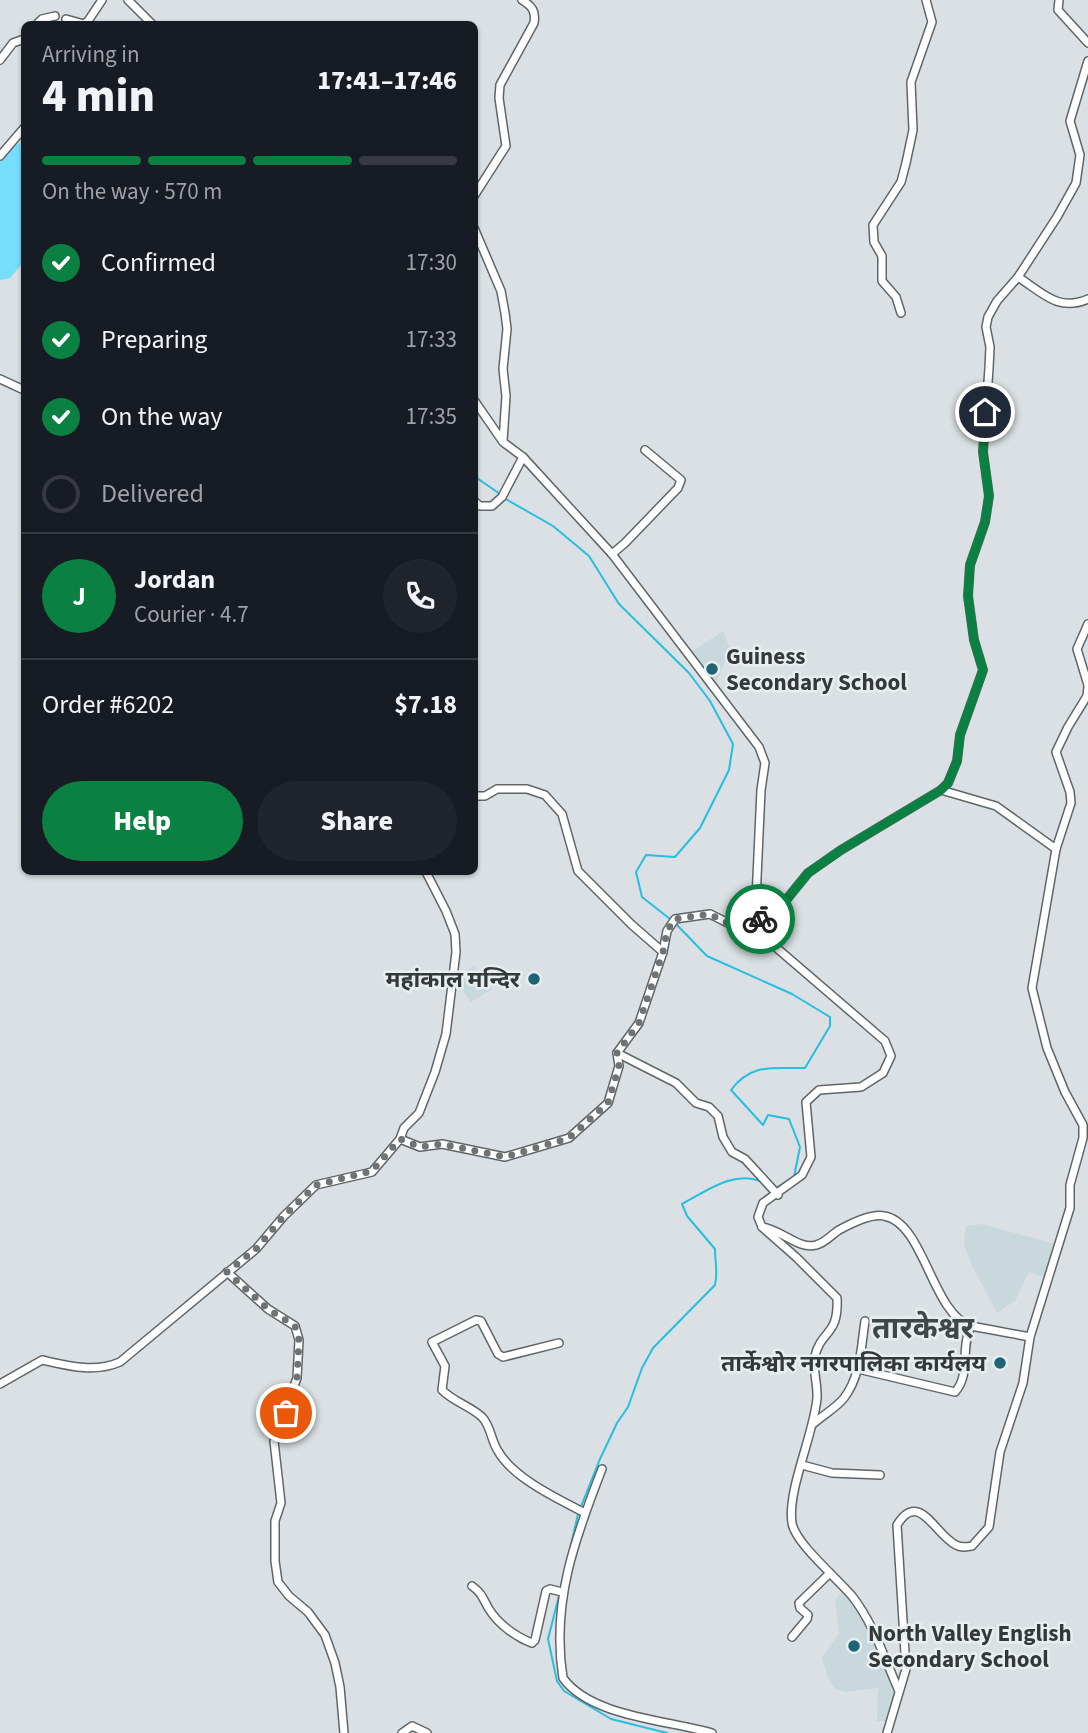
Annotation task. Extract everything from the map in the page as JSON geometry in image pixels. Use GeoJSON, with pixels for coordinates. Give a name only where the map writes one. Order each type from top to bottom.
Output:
{"type":"FeatureCollection","features":[{"type":"Feature","properties":{"kind":"street"},"geometry":{"type":"LineString","coordinates":[[88,21],[102,0]]}},
{"type":"Feature","properties":{"kind":"street"},"geometry":{"type":"LineString","coordinates":[[128,0],[149,21]]}},
{"type":"Feature","properties":{"kind":"street"},"geometry":{"type":"LineString","coordinates":[[478,190],[506,146],[499,92],[535,17],[533,9],[522,0]]}},
{"type":"Feature","properties":{"kind":"street"},"geometry":{"type":"LineString","coordinates":[[901,313],[896,297],[882,281],[882,256],[874,242],[873,225],[901,182],[906,163],[913,130],[911,82],[932,22],[926,0]]}},
{"type":"Feature","properties":{"kind":"street"},"geometry":{"type":"LineString","coordinates":[[1059,0],[1058,10],[1088,43]]}},
{"type":"Feature","properties":{"kind":"street"},"geometry":{"type":"LineString","coordinates":[[40,21],[55,16]]}},
{"type":"Feature","properties":{"kind":"street"},"geometry":{"type":"LineString","coordinates":[[66,19],[73,21]]}},
{"type":"Feature","properties":{"kind":"street"},"geometry":{"type":"LineString","coordinates":[[0,60],[13,43],[21,40]]}},
{"type":"Feature","properties":{"kind":"street"},"geometry":{"type":"LineString","coordinates":[[755,921],[778,910],[808,873],[819,865],[941,790],[948,783],[957,761],[960,735],[983,670],[974,640],[968,596],[970,565],[985,522],[989,496],[983,452],[989,368],[986,327],[997,301],[1018,277],[1057,218],[1076,183],[1080,155],[1070,121],[1088,61]]}},
{"type":"Feature","properties":{"kind":"street"},"geometry":{"type":"LineString","coordinates":[[0,156],[21,133]]}},
{"type":"Feature","properties":{"kind":"street"},"geometry":{"type":"LineString","coordinates":[[478,237],[501,290],[507,329],[503,369],[506,396],[503,442]]}},
{"type":"Feature","properties":{"kind":"street"},"geometry":{"type":"LineString","coordinates":[[1018,277],[1057,303],[1074,305],[1088,299]]}},
{"type":"Feature","properties":{"kind":"street"},"geometry":{"type":"LineString","coordinates":[[0,379],[21,389]]}},
{"type":"Feature","properties":{"kind":"street"},"geometry":{"type":"LineString","coordinates":[[478,406],[503,442],[523,457],[612,554],[750,733],[765,763],[761,790],[755,921],[758,932]]}},
{"type":"Feature","properties":{"kind":"street"},"geometry":{"type":"LineString","coordinates":[[612,554],[625,544],[678,488],[681,480],[645,450]]}},
{"type":"Feature","properties":{"kind":"street"},"geometry":{"type":"LineString","coordinates":[[478,504],[492,506],[502,497],[523,457]]}},
{"type":"Feature","properties":{"kind":"street"},"geometry":{"type":"LineString","coordinates":[[887,1733],[906,1669],[897,1525],[902,1517],[912,1511],[922,1513],[950,1542],[959,1547],[972,1546],[989,1527],[1000,1452],[1023,1382],[1030,1337],[1070,1208],[1070,1185],[1084,1131],[1047,1048],[1032,988],[1056,849],[1070,803],[1070,792],[1056,752],[1087,696],[1088,686],[1077,649],[1088,624]]}},
{"type":"Feature","properties":{"kind":"street"},"geometry":{"type":"LineString","coordinates":[[478,796],[485,796],[497,789],[527,789],[545,795],[562,814],[578,870],[663,952]]}},
{"type":"Feature","properties":{"kind":"street"},"geometry":{"type":"LineString","coordinates":[[941,790],[996,806],[1056,849]]}},
{"type":"Feature","properties":{"kind":"street"},"geometry":{"type":"LineString","coordinates":[[0,1384],[42,1360],[77,1368],[106,1367],[120,1362],[256,1249],[284,1216],[316,1185],[372,1171],[400,1139],[404,1128],[419,1113],[435,1072],[446,1034],[456,952],[454,934],[446,911],[428,875]]}},
{"type":"Feature","properties":{"kind":"street"},"geometry":{"type":"LineString","coordinates":[[400,1139],[420,1147],[442,1144],[505,1157],[569,1138],[608,1103],[619,1066],[617,1053],[639,1023],[663,952],[667,931],[675,919],[709,914],[738,928],[758,932],[885,1041],[891,1056],[883,1073],[861,1087],[819,1090],[806,1102],[811,1157],[802,1175],[763,1203],[758,1217],[762,1227],[836,1298],[838,1316],[814,1357],[817,1396],[813,1424],[794,1492],[792,1522],[796,1536],[853,1597],[871,1625],[899,1692]]}},
{"type":"Feature","properties":{"kind":"street"},"geometry":{"type":"LineString","coordinates":[[617,1053],[676,1083],[696,1103],[709,1107],[718,1116],[723,1138],[732,1152],[745,1159],[775,1193]]}},
{"type":"Feature","properties":{"kind":"street"},"geometry":{"type":"LineString","coordinates":[[762,1227],[774,1229],[807,1246],[817,1245],[840,1230],[871,1217],[884,1216],[898,1222],[908,1233],[944,1301],[956,1317],[971,1326],[1030,1337]]}},
{"type":"Feature","properties":{"kind":"street"},"geometry":{"type":"LineString","coordinates":[[227,1272],[268,1309],[295,1326],[299,1340],[297,1378],[274,1441],[281,1503],[275,1521],[275,1561],[278,1582],[289,1596],[308,1612],[325,1634],[340,1687],[344,1733]]}},
{"type":"Feature","properties":{"kind":"street"},"geometry":{"type":"LineString","coordinates":[[559,1343],[503,1357],[498,1354],[481,1321],[476,1320],[432,1342],[445,1366],[444,1392],[482,1418],[498,1452],[516,1472],[585,1513]]}},
{"type":"Feature","properties":{"kind":"street"},"geometry":{"type":"LineString","coordinates":[[813,1424],[842,1399],[851,1386],[858,1369],[865,1321]]}},
{"type":"Feature","properties":{"kind":"street"},"geometry":{"type":"LineString","coordinates":[[858,1369],[955,1392],[960,1387],[964,1371],[965,1336],[971,1326]]}},
{"type":"Feature","properties":{"kind":"street"},"geometry":{"type":"LineString","coordinates":[[802,1465],[832,1473],[880,1475]]}},
{"type":"Feature","properties":{"kind":"street"},"geometry":{"type":"LineString","coordinates":[[602,1469],[576,1535],[562,1592],[560,1613],[563,1678],[583,1695],[618,1712],[712,1733]]}},
{"type":"Feature","properties":{"kind":"street"},"geometry":{"type":"LineString","coordinates":[[792,1637],[807,1619],[799,1602],[831,1573]]}},
{"type":"Feature","properties":{"kind":"street"},"geometry":{"type":"LineString","coordinates":[[472,1586],[482,1593],[491,1612],[516,1636],[532,1643],[535,1640],[545,1593],[550,1589],[562,1592]]}},
{"type":"Feature","properties":{"kind":"street"},"geometry":{"type":"LineString","coordinates":[[402,1733],[412,1726],[427,1733]]}},
{"type":"Feature","properties":{"kind":"shaded area"},"geometry":{"type":"Polygon","coordinates":[[[21,143],[21,265],[10,278],[0,280],[0,162],[21,143]]]}},
{"type":"Feature","properties":{"kind":"shaded area","name":"Guiness Secondary School"},"geometry":{"type":"Polygon","coordinates":[[[723,631],[730,649],[715,686],[690,653],[723,631]]]}},
{"type":"Feature","properties":{"kind":"shaded area"},"geometry":{"type":"Polygon","coordinates":[[[474,966],[492,989],[471,1002],[462,989],[466,971],[474,966]]]}},
{"type":"Feature","properties":{"kind":"shaded area"},"geometry":{"type":"Polygon","coordinates":[[[981,1224],[1056,1244],[1044,1277],[1029,1272],[1015,1301],[997,1313],[964,1244],[966,1226],[981,1224]]]}},
{"type":"Feature","properties":{"kind":"shaded area","name":"North Valley English Secondary School"},"geometry":{"type":"Polygon","coordinates":[[[846,1588],[856,1600],[895,1681],[893,1721],[877,1721],[878,1688],[846,1692],[835,1689],[828,1678],[822,1658],[839,1633],[835,1600],[846,1588]]]}},
{"type":"Feature","properties":{"kind":"waterway"},"geometry":{"type":"LineString","coordinates":[[478,479],[500,494]]}},
{"type":"Feature","properties":{"kind":"waterway"},"geometry":{"type":"LineString","coordinates":[[504,498],[553,526],[589,556],[619,604],[689,673],[710,701],[733,744],[729,770],[700,828],[675,857],[646,855],[636,872],[642,897],[670,919]]}},
{"type":"Feature","properties":{"kind":"waterway"},"geometry":{"type":"LineString","coordinates":[[675,923],[707,956],[792,994],[830,1017],[830,1026],[805,1068],[756,1071],[739,1081],[731,1090],[763,1125],[768,1115],[789,1119],[800,1147],[794,1177],[776,1188]]}},
{"type":"Feature","properties":{"kind":"waterway"},"geometry":{"type":"LineString","coordinates":[[580,1509],[600,1459],[628,1407],[642,1368],[653,1348],[715,1285],[715,1249],[687,1216],[682,1204],[731,1180],[741,1178],[762,1182]]}},
{"type":"Feature","properties":{"kind":"waterway"},"geometry":{"type":"LineString","coordinates":[[566,1567],[578,1514]]}},
{"type":"Feature","properties":{"kind":"waterway"},"geometry":{"type":"LineString","coordinates":[[560,1590],[564,1575]]}},
{"type":"Feature","properties":{"kind":"waterway"},"geometry":{"type":"LineString","coordinates":[[559,1596],[548,1639],[557,1681],[564,1691],[611,1719],[667,1733]]}},
{"type":"Feature","properties":{"kind":"way so far"},"geometry":{"type":"LineString","coordinates":[[286,1413],[297,1378],[299,1340],[295,1326],[268,1309],[227,1272],[256,1249],[284,1216],[316,1185],[372,1171],[400,1139],[420,1147],[442,1144],[505,1157],[569,1138],[608,1103],[619,1066],[617,1053],[639,1023],[663,952],[667,931],[675,919],[709,914],[738,928],[758,932],[755,921],[760,919]]}},
{"type":"Feature","properties":{"kind":"place","name":"Guiness Secondary School"},"geometry":{"type":"Point","coordinates":[712,669]}},
{"type":"Feature","properties":{"kind":"place","name":"महांकाल मन्दिर"},"geometry":{"type":"Point","coordinates":[534,979]}},
{"type":"Feature","properties":{"kind":"place","name":"तार्केश्वोर नगरपालिका कार्यलय"},"geometry":{"type":"Point","coordinates":[1000,1363]}},
{"type":"Feature","properties":{"kind":"place","name":"North Valley English Secondary School"},"geometry":{"type":"Point","coordinates":[854,1646]}},
{"type":"Feature","properties":{"kind":"district","name":"तारकेश्वर"},"geometry":{"type":"Point","coordinates":[923,1328]}},
{"type":"Feature","properties":{"kind":"route"},"geometry":{"type":"LineString","coordinates":[[760,919],[778,910],[808,873],[941,790],[948,783],[957,761],[962,727],[983,670],[974,640],[968,596],[970,565],[985,522],[989,496],[983,452],[985,412]]}}]}
